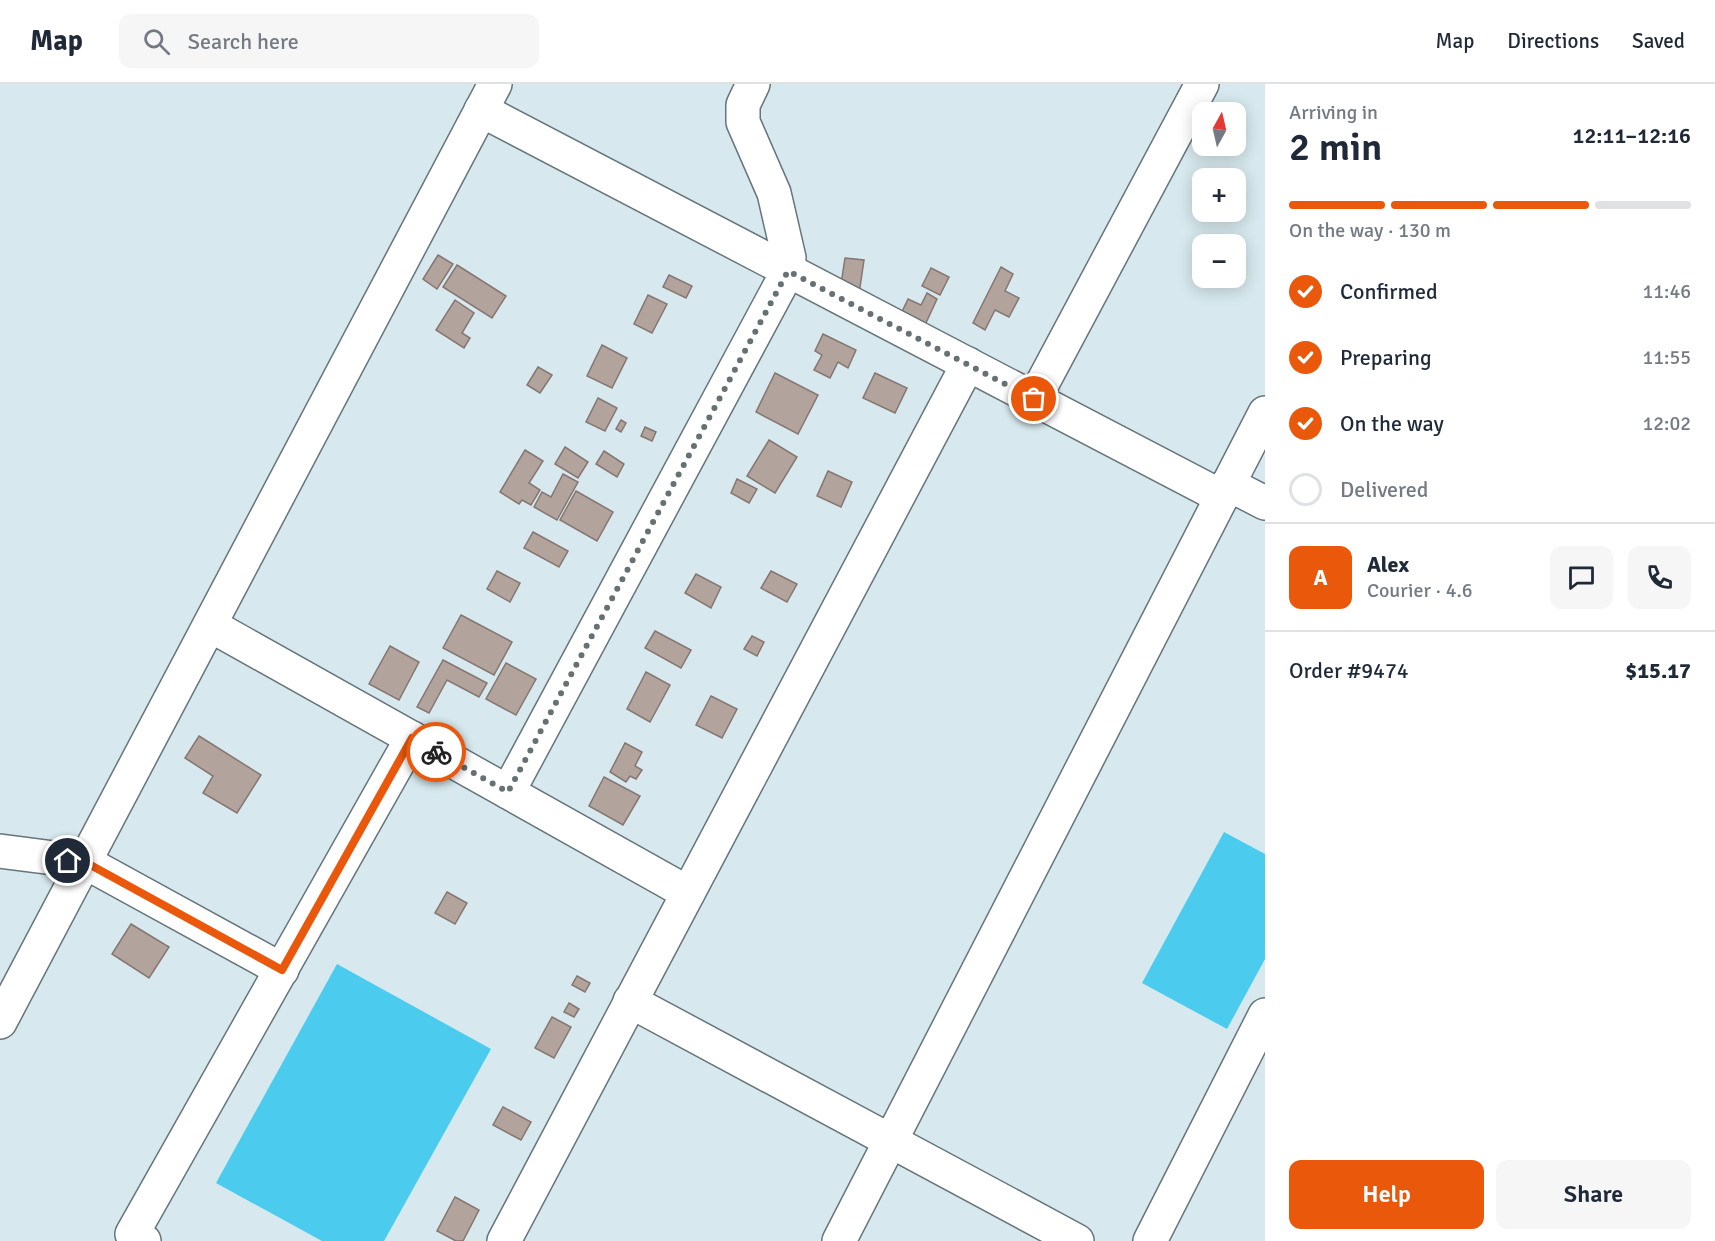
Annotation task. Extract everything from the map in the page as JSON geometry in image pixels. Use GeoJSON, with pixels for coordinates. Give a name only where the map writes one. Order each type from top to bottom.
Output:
{"type":"FeatureCollection","features":[{"type":"Feature","properties":{"kind":"street"},"geometry":{"type":"LineString","coordinates":[[508,792],[788,271],[789,258],[774,193],[743,122],[742,105],[753,84]]}},
{"type":"Feature","properties":{"kind":"street"},"geometry":{"type":"LineString","coordinates":[[1034,399],[1202,84]]}},
{"type":"Feature","properties":{"kind":"street"},"geometry":{"type":"LineString","coordinates":[[0,1022],[488,97],[788,271],[1034,399],[1225,490],[1265,503]]}},
{"type":"Feature","properties":{"kind":"street"},"geometry":{"type":"LineString","coordinates":[[504,1241],[968,364]]}},
{"type":"Feature","properties":{"kind":"street"},"geometry":{"type":"LineString","coordinates":[[839,1241],[1265,413]]}},
{"type":"Feature","properties":{"kind":"street"},"geometry":{"type":"LineString","coordinates":[[210,625],[688,893]]}},
{"type":"Feature","properties":{"kind":"street"},"geometry":{"type":"LineString","coordinates":[[144,1241],[132,1234],[412,738]]}},
{"type":"Feature","properties":{"kind":"street"},"geometry":{"type":"LineString","coordinates":[[0,851],[85,862],[282,970]]}},
{"type":"Feature","properties":{"kind":"street"},"geometry":{"type":"LineString","coordinates":[[630,1001],[1077,1241]]}},
{"type":"Feature","properties":{"kind":"street"},"geometry":{"type":"LineString","coordinates":[[1150,1241],[1265,1015]]}},
{"type":"Feature","properties":{"kind":"shaded area"},"geometry":{"type":"Polygon","coordinates":[[[1224,832],[1265,854],[1265,959],[1227,1029],[1142,983],[1224,832]]]}},
{"type":"Feature","properties":{"kind":"shaded area"},"geometry":{"type":"Polygon","coordinates":[[[337,964],[491,1049],[384,1241],[322,1241],[216,1183],[337,964]]]}},
{"type":"Feature","properties":{"kind":"building"},"geometry":{"type":"Polygon","coordinates":[[[438,255],[453,264],[437,289],[423,279],[438,255]]]}},
{"type":"Feature","properties":{"kind":"building"},"geometry":{"type":"Polygon","coordinates":[[[845,258],[864,260],[859,294],[840,291],[845,258]]]}},
{"type":"Feature","properties":{"kind":"building"},"geometry":{"type":"Polygon","coordinates":[[[457,265],[506,296],[492,318],[443,287],[457,265]]]}},
{"type":"Feature","properties":{"kind":"building"},"geometry":{"type":"Polygon","coordinates":[[[1001,267],[1013,274],[1005,291],[1019,298],[1009,317],[995,310],[985,330],[973,323],[1001,267]]]}},
{"type":"Feature","properties":{"kind":"building"},"geometry":{"type":"Polygon","coordinates":[[[931,268],[949,277],[940,295],[922,286],[931,268]]]}},
{"type":"Feature","properties":{"kind":"building"},"geometry":{"type":"Polygon","coordinates":[[[669,275],[692,286],[686,298],[663,287],[669,275]]]}},
{"type":"Feature","properties":{"kind":"building"},"geometry":{"type":"Polygon","coordinates":[[[927,293],[937,299],[925,325],[901,314],[908,299],[921,305],[927,293]]]}},
{"type":"Feature","properties":{"kind":"building"},"geometry":{"type":"Polygon","coordinates":[[[648,295],[667,304],[652,333],[634,324],[648,295]]]}},
{"type":"Feature","properties":{"kind":"building"},"geometry":{"type":"Polygon","coordinates":[[[455,300],[474,313],[462,333],[470,338],[464,348],[436,330],[455,300]]]}},
{"type":"Feature","properties":{"kind":"building"},"geometry":{"type":"Polygon","coordinates":[[[823,334],[856,350],[848,368],[838,362],[830,378],[814,370],[822,355],[815,351],[823,334]]]}},
{"type":"Feature","properties":{"kind":"building"},"geometry":{"type":"Polygon","coordinates":[[[602,345],[627,358],[612,388],[587,376],[602,345]]]}},
{"type":"Feature","properties":{"kind":"building"},"geometry":{"type":"Polygon","coordinates":[[[538,367],[552,375],[540,393],[527,385],[538,367]]]}},
{"type":"Feature","properties":{"kind":"building"},"geometry":{"type":"Polygon","coordinates":[[[775,373],[818,395],[798,434],[756,412],[775,373]]]}},
{"type":"Feature","properties":{"kind":"building"},"geometry":{"type":"Polygon","coordinates":[[[875,373],[907,388],[895,413],[863,398],[875,373]]]}},
{"type":"Feature","properties":{"kind":"building"},"geometry":{"type":"Polygon","coordinates":[[[598,398],[617,408],[605,431],[586,422],[598,398]]]}},
{"type":"Feature","properties":{"kind":"building"},"geometry":{"type":"Polygon","coordinates":[[[621,420],[626,423],[621,432],[616,429],[621,420]]]}},
{"type":"Feature","properties":{"kind":"building"},"geometry":{"type":"Polygon","coordinates":[[[645,427],[656,432],[652,441],[641,436],[645,427]]]}},
{"type":"Feature","properties":{"kind":"building"},"geometry":{"type":"Polygon","coordinates":[[[769,440],[797,457],[775,493],[747,476],[769,440]]]}},
{"type":"Feature","properties":{"kind":"building"},"geometry":{"type":"Polygon","coordinates":[[[565,447],[588,462],[578,478],[555,464],[565,447]]]}},
{"type":"Feature","properties":{"kind":"building"},"geometry":{"type":"Polygon","coordinates":[[[525,450],[543,461],[529,483],[540,490],[531,505],[522,500],[519,504],[500,492],[525,450]]]}},
{"type":"Feature","properties":{"kind":"building"},"geometry":{"type":"Polygon","coordinates":[[[604,451],[624,464],[617,477],[596,464],[604,451]]]}},
{"type":"Feature","properties":{"kind":"building"},"geometry":{"type":"Polygon","coordinates":[[[828,471],[852,482],[841,507],[817,496],[828,471]]]}},
{"type":"Feature","properties":{"kind":"building"},"geometry":{"type":"Polygon","coordinates":[[[563,474],[578,482],[557,520],[534,507],[542,492],[551,497],[563,474]]]}},
{"type":"Feature","properties":{"kind":"building"},"geometry":{"type":"Polygon","coordinates":[[[737,479],[757,489],[749,503],[731,493],[737,479]]]}},
{"type":"Feature","properties":{"kind":"building"},"geometry":{"type":"Polygon","coordinates":[[[576,491],[613,512],[597,541],[560,520],[576,491]]]}},
{"type":"Feature","properties":{"kind":"building"},"geometry":{"type":"Polygon","coordinates":[[[533,532],[568,551],[559,567],[524,548],[533,532]]]}},
{"type":"Feature","properties":{"kind":"building"},"geometry":{"type":"Polygon","coordinates":[[[497,571],[520,583],[510,602],[487,589],[497,571]]]}},
{"type":"Feature","properties":{"kind":"building"},"geometry":{"type":"Polygon","coordinates":[[[771,571],[797,584],[787,602],[761,588],[771,571]]]}},
{"type":"Feature","properties":{"kind":"building"},"geometry":{"type":"Polygon","coordinates":[[[696,574],[721,587],[711,608],[685,593],[696,574]]]}},
{"type":"Feature","properties":{"kind":"building"},"geometry":{"type":"Polygon","coordinates":[[[461,615],[512,642],[494,675],[443,648],[461,615]]]}},
{"type":"Feature","properties":{"kind":"building"},"geometry":{"type":"Polygon","coordinates":[[[655,631],[691,650],[681,668],[645,648],[655,631]]]}},
{"type":"Feature","properties":{"kind":"building"},"geometry":{"type":"Polygon","coordinates":[[[752,636],[764,642],[757,656],[744,649],[752,636]]]}},
{"type":"Feature","properties":{"kind":"building"},"geometry":{"type":"Polygon","coordinates":[[[390,646],[419,662],[399,700],[369,684],[390,646]]]}},
{"type":"Feature","properties":{"kind":"building"},"geometry":{"type":"Polygon","coordinates":[[[443,660],[487,683],[479,697],[447,680],[429,713],[417,707],[443,660]]]}},
{"type":"Feature","properties":{"kind":"building"},"geometry":{"type":"Polygon","coordinates":[[[506,663],[536,679],[516,715],[486,699],[506,663]]]}},
{"type":"Feature","properties":{"kind":"building"},"geometry":{"type":"Polygon","coordinates":[[[646,672],[670,685],[650,722],[627,709],[646,672]]]}},
{"type":"Feature","properties":{"kind":"building"},"geometry":{"type":"Polygon","coordinates":[[[711,696],[737,709],[722,738],[696,725],[711,696]]]}},
{"type":"Feature","properties":{"kind":"building"},"geometry":{"type":"Polygon","coordinates":[[[199,736],[261,775],[237,813],[203,793],[213,776],[185,758],[199,736]]]}},
{"type":"Feature","properties":{"kind":"building"},"geometry":{"type":"Polygon","coordinates":[[[625,743],[642,752],[635,766],[642,770],[636,779],[630,776],[626,782],[610,772],[625,743]]]}},
{"type":"Feature","properties":{"kind":"building"},"geometry":{"type":"Polygon","coordinates":[[[604,777],[640,796],[623,825],[589,806],[604,777]]]}},
{"type":"Feature","properties":{"kind":"building"},"geometry":{"type":"Polygon","coordinates":[[[447,892],[467,903],[455,924],[435,913],[447,892]]]}},
{"type":"Feature","properties":{"kind":"building"},"geometry":{"type":"Polygon","coordinates":[[[131,924],[169,947],[149,978],[112,954],[131,924]]]}},
{"type":"Feature","properties":{"kind":"building"},"geometry":{"type":"Polygon","coordinates":[[[577,976],[590,983],[585,992],[572,985],[577,976]]]}},
{"type":"Feature","properties":{"kind":"building"},"geometry":{"type":"Polygon","coordinates":[[[569,1003],[579,1009],[574,1017],[564,1012],[569,1003]]]}},
{"type":"Feature","properties":{"kind":"building"},"geometry":{"type":"Polygon","coordinates":[[[552,1017],[571,1027],[554,1058],[535,1048],[552,1017]]]}},
{"type":"Feature","properties":{"kind":"building"},"geometry":{"type":"Polygon","coordinates":[[[503,1107],[531,1122],[521,1140],[493,1125],[503,1107]]]}},
{"type":"Feature","properties":{"kind":"building"},"geometry":{"type":"Polygon","coordinates":[[[455,1197],[479,1210],[463,1241],[456,1241],[437,1231],[455,1197]]]}},
{"type":"Feature","properties":{"kind":"way so far"},"geometry":{"type":"LineString","coordinates":[[436,752],[508,792],[788,271],[1034,399]]}},
{"type":"Feature","properties":{"kind":"route"},"geometry":{"type":"LineString","coordinates":[[68,861],[85,862],[282,970],[412,738],[436,752]]}}]}
